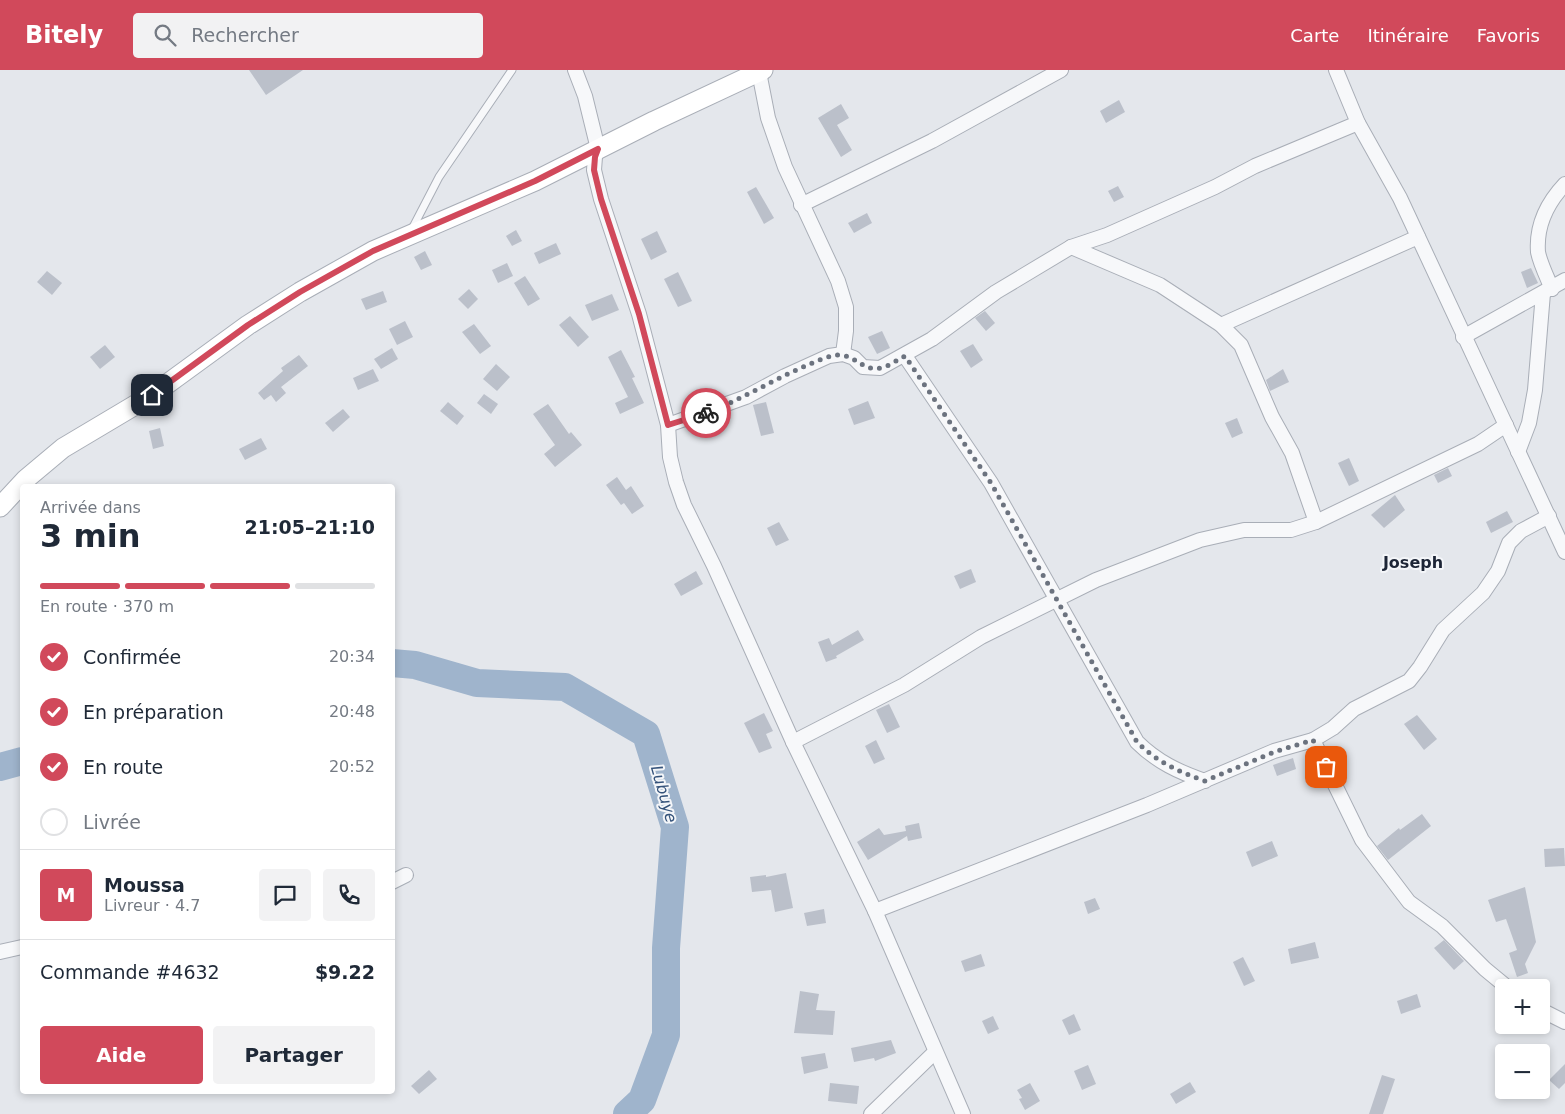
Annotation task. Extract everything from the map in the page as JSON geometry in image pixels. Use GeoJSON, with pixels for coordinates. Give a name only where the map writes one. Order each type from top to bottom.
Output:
{"type":"FeatureCollection","features":[{"type":"Feature","properties":{"kind":"street"},"geometry":{"type":"LineString","coordinates":[[575,70],[585,96],[598,149],[594,170],[601,199],[639,314],[668,425],[670,457],[684,505],[714,566],[793,742],[875,911],[963,1114]]}},
{"type":"Feature","properties":{"kind":"street"},"geometry":{"type":"LineString","coordinates":[[21,484],[63,448],[152,395],[248,325],[300,292],[373,251],[535,181],[759,70],[768,118],[801,205],[838,281],[846,306],[846,331],[843,354]]}},
{"type":"Feature","properties":{"kind":"street"},"geometry":{"type":"LineString","coordinates":[[801,205],[932,141],[1062,70]]}},
{"type":"Feature","properties":{"kind":"street"},"geometry":{"type":"LineString","coordinates":[[1336,70],[1358,123],[1400,198],[1463,337],[1565,552]]}},
{"type":"Feature","properties":{"kind":"street"},"geometry":{"type":"LineString","coordinates":[[668,425],[746,397],[785,376],[829,356],[843,354],[854,358],[863,367],[880,368],[905,356],[948,328],[996,292],[1071,247],[1108,235],[1215,187],[1255,166],[1358,123]]}},
{"type":"Feature","properties":{"kind":"street"},"geometry":{"type":"LineString","coordinates":[[1518,452],[1529,423],[1535,390],[1547,291],[1538,252],[1540,223],[1553,196],[1565,184]]}},
{"type":"Feature","properties":{"kind":"street"},"geometry":{"type":"LineString","coordinates":[[1221,325],[1418,237]]}},
{"type":"Feature","properties":{"kind":"street"},"geometry":{"type":"LineString","coordinates":[[1071,247],[1160,285],[1221,325],[1241,345],[1272,417],[1292,452],[1316,522]]}},
{"type":"Feature","properties":{"kind":"street"},"geometry":{"type":"LineString","coordinates":[[1463,337],[1565,280]]}},
{"type":"Feature","properties":{"kind":"street"},"geometry":{"type":"LineString","coordinates":[[905,356],[991,483],[1137,742],[1152,757],[1182,773],[1205,781]]}},
{"type":"Feature","properties":{"kind":"street"},"geometry":{"type":"LineString","coordinates":[[793,742],[880,698],[981,637],[1096,580],[1200,540],[1244,530],[1291,530],[1316,522],[1478,444],[1506,425]]}},
{"type":"Feature","properties":{"kind":"street"},"geometry":{"type":"LineString","coordinates":[[0,506],[20,485]]}},
{"type":"Feature","properties":{"kind":"street"},"geometry":{"type":"LineString","coordinates":[[875,911],[1147,806],[1274,752],[1313,740],[1333,728],[1354,709],[1409,681],[1443,630],[1482,593],[1493,578],[1509,543],[1521,531],[1549,516]]}},
{"type":"Feature","properties":{"kind":"street"},"geometry":{"type":"LineString","coordinates":[[1313,740],[1362,840],[1408,902],[1442,926],[1497,979]]}},
{"type":"Feature","properties":{"kind":"street"},"geometry":{"type":"LineString","coordinates":[[395,880],[406,875]]}},
{"type":"Feature","properties":{"kind":"street"},"geometry":{"type":"LineString","coordinates":[[0,952],[20,947]]}},
{"type":"Feature","properties":{"kind":"street"},"geometry":{"type":"LineString","coordinates":[[1550,1014],[1565,1022]]}},
{"type":"Feature","properties":{"kind":"street"},"geometry":{"type":"LineString","coordinates":[[871,1114],[935,1052]]}},
{"type":"Feature","properties":{"kind":"lane"},"geometry":{"type":"LineString","coordinates":[[409,234],[438,178],[512,70]]}},
{"type":"Feature","properties":{"kind":"building"},"geometry":{"type":"Polygon","coordinates":[[[249,70],[303,70],[266,95],[249,70]]]}},
{"type":"Feature","properties":{"kind":"building"},"geometry":{"type":"Polygon","coordinates":[[[1119,100],[1125,112],[1106,123],[1100,111],[1119,100]]]}},
{"type":"Feature","properties":{"kind":"building"},"geometry":{"type":"Polygon","coordinates":[[[841,104],[849,118],[837,125],[852,150],[841,157],[818,118],[841,104]]]}},
{"type":"Feature","properties":{"kind":"building"},"geometry":{"type":"Polygon","coordinates":[[[1118,186],[1124,197],[1114,202],[1108,191],[1118,186]]]}},
{"type":"Feature","properties":{"kind":"building"},"geometry":{"type":"Polygon","coordinates":[[[756,187],[774,218],[764,224],[747,192],[756,187]]]}},
{"type":"Feature","properties":{"kind":"building"},"geometry":{"type":"Polygon","coordinates":[[[867,213],[872,223],[854,233],[848,223],[867,213]]]}},
{"type":"Feature","properties":{"kind":"building"},"geometry":{"type":"Polygon","coordinates":[[[516,230],[522,241],[512,246],[506,236],[516,230]]]}},
{"type":"Feature","properties":{"kind":"building"},"geometry":{"type":"Polygon","coordinates":[[[657,231],[667,252],[651,260],[641,239],[657,231]]]}},
{"type":"Feature","properties":{"kind":"building"},"geometry":{"type":"Polygon","coordinates":[[[556,243],[561,254],[539,264],[534,253],[556,243]]]}},
{"type":"Feature","properties":{"kind":"building"},"geometry":{"type":"Polygon","coordinates":[[[425,251],[432,265],[421,270],[414,257],[425,251]]]}},
{"type":"Feature","properties":{"kind":"building"},"geometry":{"type":"Polygon","coordinates":[[[507,263],[513,276],[498,283],[492,270],[507,263]]]}},
{"type":"Feature","properties":{"kind":"building"},"geometry":{"type":"Polygon","coordinates":[[[1531,268],[1538,283],[1527,288],[1521,272],[1531,268]]]}},
{"type":"Feature","properties":{"kind":"building"},"geometry":{"type":"Polygon","coordinates":[[[47,271],[62,283],[52,295],[37,282],[47,271]]]}},
{"type":"Feature","properties":{"kind":"building"},"geometry":{"type":"Polygon","coordinates":[[[678,272],[692,301],[678,307],[664,279],[678,272]]]}},
{"type":"Feature","properties":{"kind":"building"},"geometry":{"type":"Polygon","coordinates":[[[525,276],[540,299],[528,306],[514,283],[525,276]]]}},
{"type":"Feature","properties":{"kind":"building"},"geometry":{"type":"Polygon","coordinates":[[[469,289],[478,299],[468,309],[458,299],[469,289]]]}},
{"type":"Feature","properties":{"kind":"building"},"geometry":{"type":"Polygon","coordinates":[[[383,291],[387,302],[366,310],[361,299],[383,291]]]}},
{"type":"Feature","properties":{"kind":"building"},"geometry":{"type":"Polygon","coordinates":[[[612,294],[619,310],[592,321],[585,305],[612,294]]]}},
{"type":"Feature","properties":{"kind":"building"},"geometry":{"type":"Polygon","coordinates":[[[985,311],[995,323],[986,331],[975,318],[985,311]]]}},
{"type":"Feature","properties":{"kind":"building"},"geometry":{"type":"Polygon","coordinates":[[[570,316],[589,337],[578,347],[559,325],[570,316]]]}},
{"type":"Feature","properties":{"kind":"building"},"geometry":{"type":"Polygon","coordinates":[[[405,321],[413,337],[397,345],[389,329],[405,321]]]}},
{"type":"Feature","properties":{"kind":"building"},"geometry":{"type":"Polygon","coordinates":[[[474,324],[491,346],[480,354],[462,332],[474,324]]]}},
{"type":"Feature","properties":{"kind":"building"},"geometry":{"type":"Polygon","coordinates":[[[882,331],[890,348],[877,354],[868,337],[882,331]]]}},
{"type":"Feature","properties":{"kind":"building"},"geometry":{"type":"Polygon","coordinates":[[[973,344],[983,360],[971,368],[960,351],[973,344]]]}},
{"type":"Feature","properties":{"kind":"building"},"geometry":{"type":"Polygon","coordinates":[[[105,345],[115,357],[100,369],[90,357],[105,345]]]}},
{"type":"Feature","properties":{"kind":"building"},"geometry":{"type":"Polygon","coordinates":[[[392,348],[398,359],[381,369],[374,359],[392,348]]]}},
{"type":"Feature","properties":{"kind":"building"},"geometry":{"type":"Polygon","coordinates":[[[621,350],[635,377],[632,378],[644,403],[620,414],[615,403],[628,397],[608,357],[621,350]]]}},
{"type":"Feature","properties":{"kind":"building"},"geometry":{"type":"Polygon","coordinates":[[[299,355],[308,366],[281,387],[286,393],[276,402],[271,395],[264,400],[258,393],[283,371],[281,368],[299,355]]]}},
{"type":"Feature","properties":{"kind":"building"},"geometry":{"type":"Polygon","coordinates":[[[496,364],[510,377],[497,391],[483,379],[496,364]]]}},
{"type":"Feature","properties":{"kind":"building"},"geometry":{"type":"Polygon","coordinates":[[[373,369],[379,381],[358,390],[353,378],[373,369]]]}},
{"type":"Feature","properties":{"kind":"building"},"geometry":{"type":"Polygon","coordinates":[[[1283,369],[1289,382],[1270,391],[1266,380],[1283,369]]]}},
{"type":"Feature","properties":{"kind":"building"},"geometry":{"type":"Polygon","coordinates":[[[484,394],[498,404],[491,414],[477,403],[484,394]]]}},
{"type":"Feature","properties":{"kind":"building"},"geometry":{"type":"Polygon","coordinates":[[[868,401],[875,418],[854,425],[848,409],[868,401]]]}},
{"type":"Feature","properties":{"kind":"building"},"geometry":{"type":"Polygon","coordinates":[[[448,402],[464,416],[457,425],[440,411],[448,402]]]}},
{"type":"Feature","properties":{"kind":"building"},"geometry":{"type":"Polygon","coordinates":[[[766,402],[774,433],[761,436],[753,405],[766,402]]]}},
{"type":"Feature","properties":{"kind":"building"},"geometry":{"type":"Polygon","coordinates":[[[548,404],[569,434],[571,432],[582,445],[555,467],[544,454],[555,445],[533,414],[548,404]]]}},
{"type":"Feature","properties":{"kind":"building"},"geometry":{"type":"Polygon","coordinates":[[[343,409],[350,417],[333,432],[325,423],[343,409]]]}},
{"type":"Feature","properties":{"kind":"building"},"geometry":{"type":"Polygon","coordinates":[[[1237,418],[1243,433],[1232,438],[1225,423],[1237,418]]]}},
{"type":"Feature","properties":{"kind":"building"},"geometry":{"type":"Polygon","coordinates":[[[160,428],[164,446],[153,449],[149,431],[160,428]]]}},
{"type":"Feature","properties":{"kind":"building"},"geometry":{"type":"Polygon","coordinates":[[[261,438],[267,449],[245,460],[239,449],[261,438]]]}},
{"type":"Feature","properties":{"kind":"building"},"geometry":{"type":"Polygon","coordinates":[[[1349,458],[1359,481],[1349,486],[1338,463],[1349,458]]]}},
{"type":"Feature","properties":{"kind":"building"},"geometry":{"type":"Polygon","coordinates":[[[1448,468],[1452,476],[1438,483],[1434,475],[1448,468]]]}},
{"type":"Feature","properties":{"kind":"building"},"geometry":{"type":"Polygon","coordinates":[[[617,477],[626,490],[631,486],[644,506],[632,514],[624,503],[621,505],[606,485],[617,477]]]}},
{"type":"Feature","properties":{"kind":"building"},"geometry":{"type":"Polygon","coordinates":[[[1395,495],[1405,510],[1384,528],[1371,515],[1395,495]]]}},
{"type":"Feature","properties":{"kind":"building"},"geometry":{"type":"Polygon","coordinates":[[[1507,511],[1513,522],[1491,533],[1486,522],[1507,511]]]}},
{"type":"Feature","properties":{"kind":"building"},"geometry":{"type":"Polygon","coordinates":[[[779,522],[789,540],[776,546],[767,528],[779,522]]]}},
{"type":"Feature","properties":{"kind":"building"},"geometry":{"type":"Polygon","coordinates":[[[971,569],[976,582],[960,589],[954,576],[971,569]]]}},
{"type":"Feature","properties":{"kind":"building"},"geometry":{"type":"Polygon","coordinates":[[[696,571],[703,584],[681,596],[674,584],[696,571]]]}},
{"type":"Feature","properties":{"kind":"building"},"geometry":{"type":"Polygon","coordinates":[[[858,630],[864,640],[836,656],[837,658],[826,662],[818,642],[829,638],[832,645],[858,630]]]}},
{"type":"Feature","properties":{"kind":"building"},"geometry":{"type":"Polygon","coordinates":[[[889,704],[900,727],[887,733],[876,710],[889,704]]]}},
{"type":"Feature","properties":{"kind":"building"},"geometry":{"type":"Polygon","coordinates":[[[764,713],[773,731],[766,734],[772,748],[759,753],[744,723],[764,713]]]}},
{"type":"Feature","properties":{"kind":"building"},"geometry":{"type":"Polygon","coordinates":[[[1417,715],[1437,739],[1424,750],[1404,724],[1417,715]]]}},
{"type":"Feature","properties":{"kind":"building"},"geometry":{"type":"Polygon","coordinates":[[[876,740],[885,759],[874,764],[865,746],[876,740]]]}},
{"type":"Feature","properties":{"kind":"building"},"geometry":{"type":"Polygon","coordinates":[[[1293,758],[1296,769],[1277,776],[1273,765],[1293,758]]]}},
{"type":"Feature","properties":{"kind":"building"},"geometry":{"type":"Polygon","coordinates":[[[1422,814],[1431,826],[1388,860],[1377,846],[1399,828],[1400,830],[1422,814]]]}},
{"type":"Feature","properties":{"kind":"building"},"geometry":{"type":"Polygon","coordinates":[[[919,823],[922,838],[908,841],[907,836],[868,860],[857,842],[879,828],[884,835],[906,831],[905,826],[919,823]]]}},
{"type":"Feature","properties":{"kind":"building"},"geometry":{"type":"Polygon","coordinates":[[[1272,841],[1278,856],[1252,867],[1246,852],[1272,841]]]}},
{"type":"Feature","properties":{"kind":"building"},"geometry":{"type":"Polygon","coordinates":[[[1564,848],[1565,866],[1545,867],[1544,849],[1564,848]]]}},
{"type":"Feature","properties":{"kind":"building"},"geometry":{"type":"Polygon","coordinates":[[[786,873],[793,908],[775,912],[771,890],[752,892],[750,877],[766,875],[766,877],[786,873]]]}},
{"type":"Feature","properties":{"kind":"building"},"geometry":{"type":"Polygon","coordinates":[[[1525,887],[1536,942],[1525,964],[1528,973],[1517,977],[1509,953],[1517,950],[1506,919],[1496,922],[1488,900],[1525,887]]]}},
{"type":"Feature","properties":{"kind":"building"},"geometry":{"type":"Polygon","coordinates":[[[1095,898],[1100,909],[1088,914],[1084,902],[1095,898]]]}},
{"type":"Feature","properties":{"kind":"building"},"geometry":{"type":"Polygon","coordinates":[[[824,909],[826,923],[807,926],[804,913],[824,909]]]}},
{"type":"Feature","properties":{"kind":"building"},"geometry":{"type":"Polygon","coordinates":[[[1444,940],[1464,961],[1454,970],[1434,948],[1444,940]]]}},
{"type":"Feature","properties":{"kind":"building"},"geometry":{"type":"Polygon","coordinates":[[[1315,942],[1319,958],[1291,964],[1288,949],[1315,942]]]}},
{"type":"Feature","properties":{"kind":"building"},"geometry":{"type":"Polygon","coordinates":[[[981,954],[985,966],[965,972],[961,961],[981,954]]]}},
{"type":"Feature","properties":{"kind":"building"},"geometry":{"type":"Polygon","coordinates":[[[1243,957],[1255,981],[1244,986],[1233,962],[1243,957]]]}},
{"type":"Feature","properties":{"kind":"building"},"geometry":{"type":"Polygon","coordinates":[[[800,991],[819,994],[816,1010],[835,1011],[833,1035],[794,1033],[800,991]]]}},
{"type":"Feature","properties":{"kind":"building"},"geometry":{"type":"Polygon","coordinates":[[[1417,994],[1421,1007],[1401,1014],[1397,1001],[1417,994]]]}},
{"type":"Feature","properties":{"kind":"building"},"geometry":{"type":"Polygon","coordinates":[[[1074,1014],[1081,1030],[1069,1035],[1062,1020],[1074,1014]]]}},
{"type":"Feature","properties":{"kind":"building"},"geometry":{"type":"Polygon","coordinates":[[[993,1016],[999,1029],[988,1034],[982,1021],[993,1016]]]}},
{"type":"Feature","properties":{"kind":"building"},"geometry":{"type":"Polygon","coordinates":[[[891,1040],[896,1053],[875,1061],[874,1058],[854,1062],[851,1048],[891,1040]]]}},
{"type":"Feature","properties":{"kind":"building"},"geometry":{"type":"Polygon","coordinates":[[[825,1053],[828,1068],[804,1074],[801,1057],[825,1053]]]}},
{"type":"Feature","properties":{"kind":"building"},"geometry":{"type":"Polygon","coordinates":[[[1565,1064],[1565,1083],[1559,1089],[1550,1079],[1565,1064]]]}},
{"type":"Feature","properties":{"kind":"building"},"geometry":{"type":"Polygon","coordinates":[[[1088,1065],[1096,1084],[1082,1090],[1074,1071],[1088,1065]]]}},
{"type":"Feature","properties":{"kind":"building"},"geometry":{"type":"Polygon","coordinates":[[[429,1070],[437,1079],[419,1094],[411,1086],[429,1070]]]}},
{"type":"Feature","properties":{"kind":"building"},"geometry":{"type":"Polygon","coordinates":[[[1382,1075],[1395,1079],[1383,1114],[1369,1114],[1382,1075]]]}},
{"type":"Feature","properties":{"kind":"building"},"geometry":{"type":"Polygon","coordinates":[[[1190,1082],[1196,1092],[1176,1104],[1170,1094],[1190,1082]]]}},
{"type":"Feature","properties":{"kind":"building"},"geometry":{"type":"Polygon","coordinates":[[[830,1083],[859,1086],[857,1104],[828,1101],[830,1083]]]}},
{"type":"Feature","properties":{"kind":"building"},"geometry":{"type":"Polygon","coordinates":[[[1030,1083],[1040,1101],[1025,1110],[1019,1099],[1022,1098],[1017,1090],[1030,1083]]]}},
{"type":"Feature","properties":{"kind":"waterway","name":"Lubuye"},"geometry":{"type":"LineString","coordinates":[[395,663],[415,665],[477,683],[565,687],[646,734],[675,827],[666,948],[666,1035],[642,1100],[627,1114]]}},
{"type":"Feature","properties":{"kind":"waterway","name":"Lubuye"},"geometry":{"type":"LineString","coordinates":[[0,767],[20,762]]}},
{"type":"Feature","properties":{"kind":"way so far"},"geometry":{"type":"LineString","coordinates":[[706,413],[746,397],[785,376],[829,356],[843,354],[854,358],[863,367],[880,368],[905,356],[991,483],[1137,742],[1152,757],[1182,773],[1205,781],[1274,752],[1313,740],[1326,767]]}},
{"type":"Feature","properties":{"kind":"district","name":"Joseph"},"geometry":{"type":"Point","coordinates":[1413,562]}},
{"type":"Feature","properties":{"kind":"route"},"geometry":{"type":"LineString","coordinates":[[152,395],[248,325],[300,292],[373,251],[535,181],[598,149],[594,170],[601,199],[639,314],[668,425],[706,413]]}}]}
